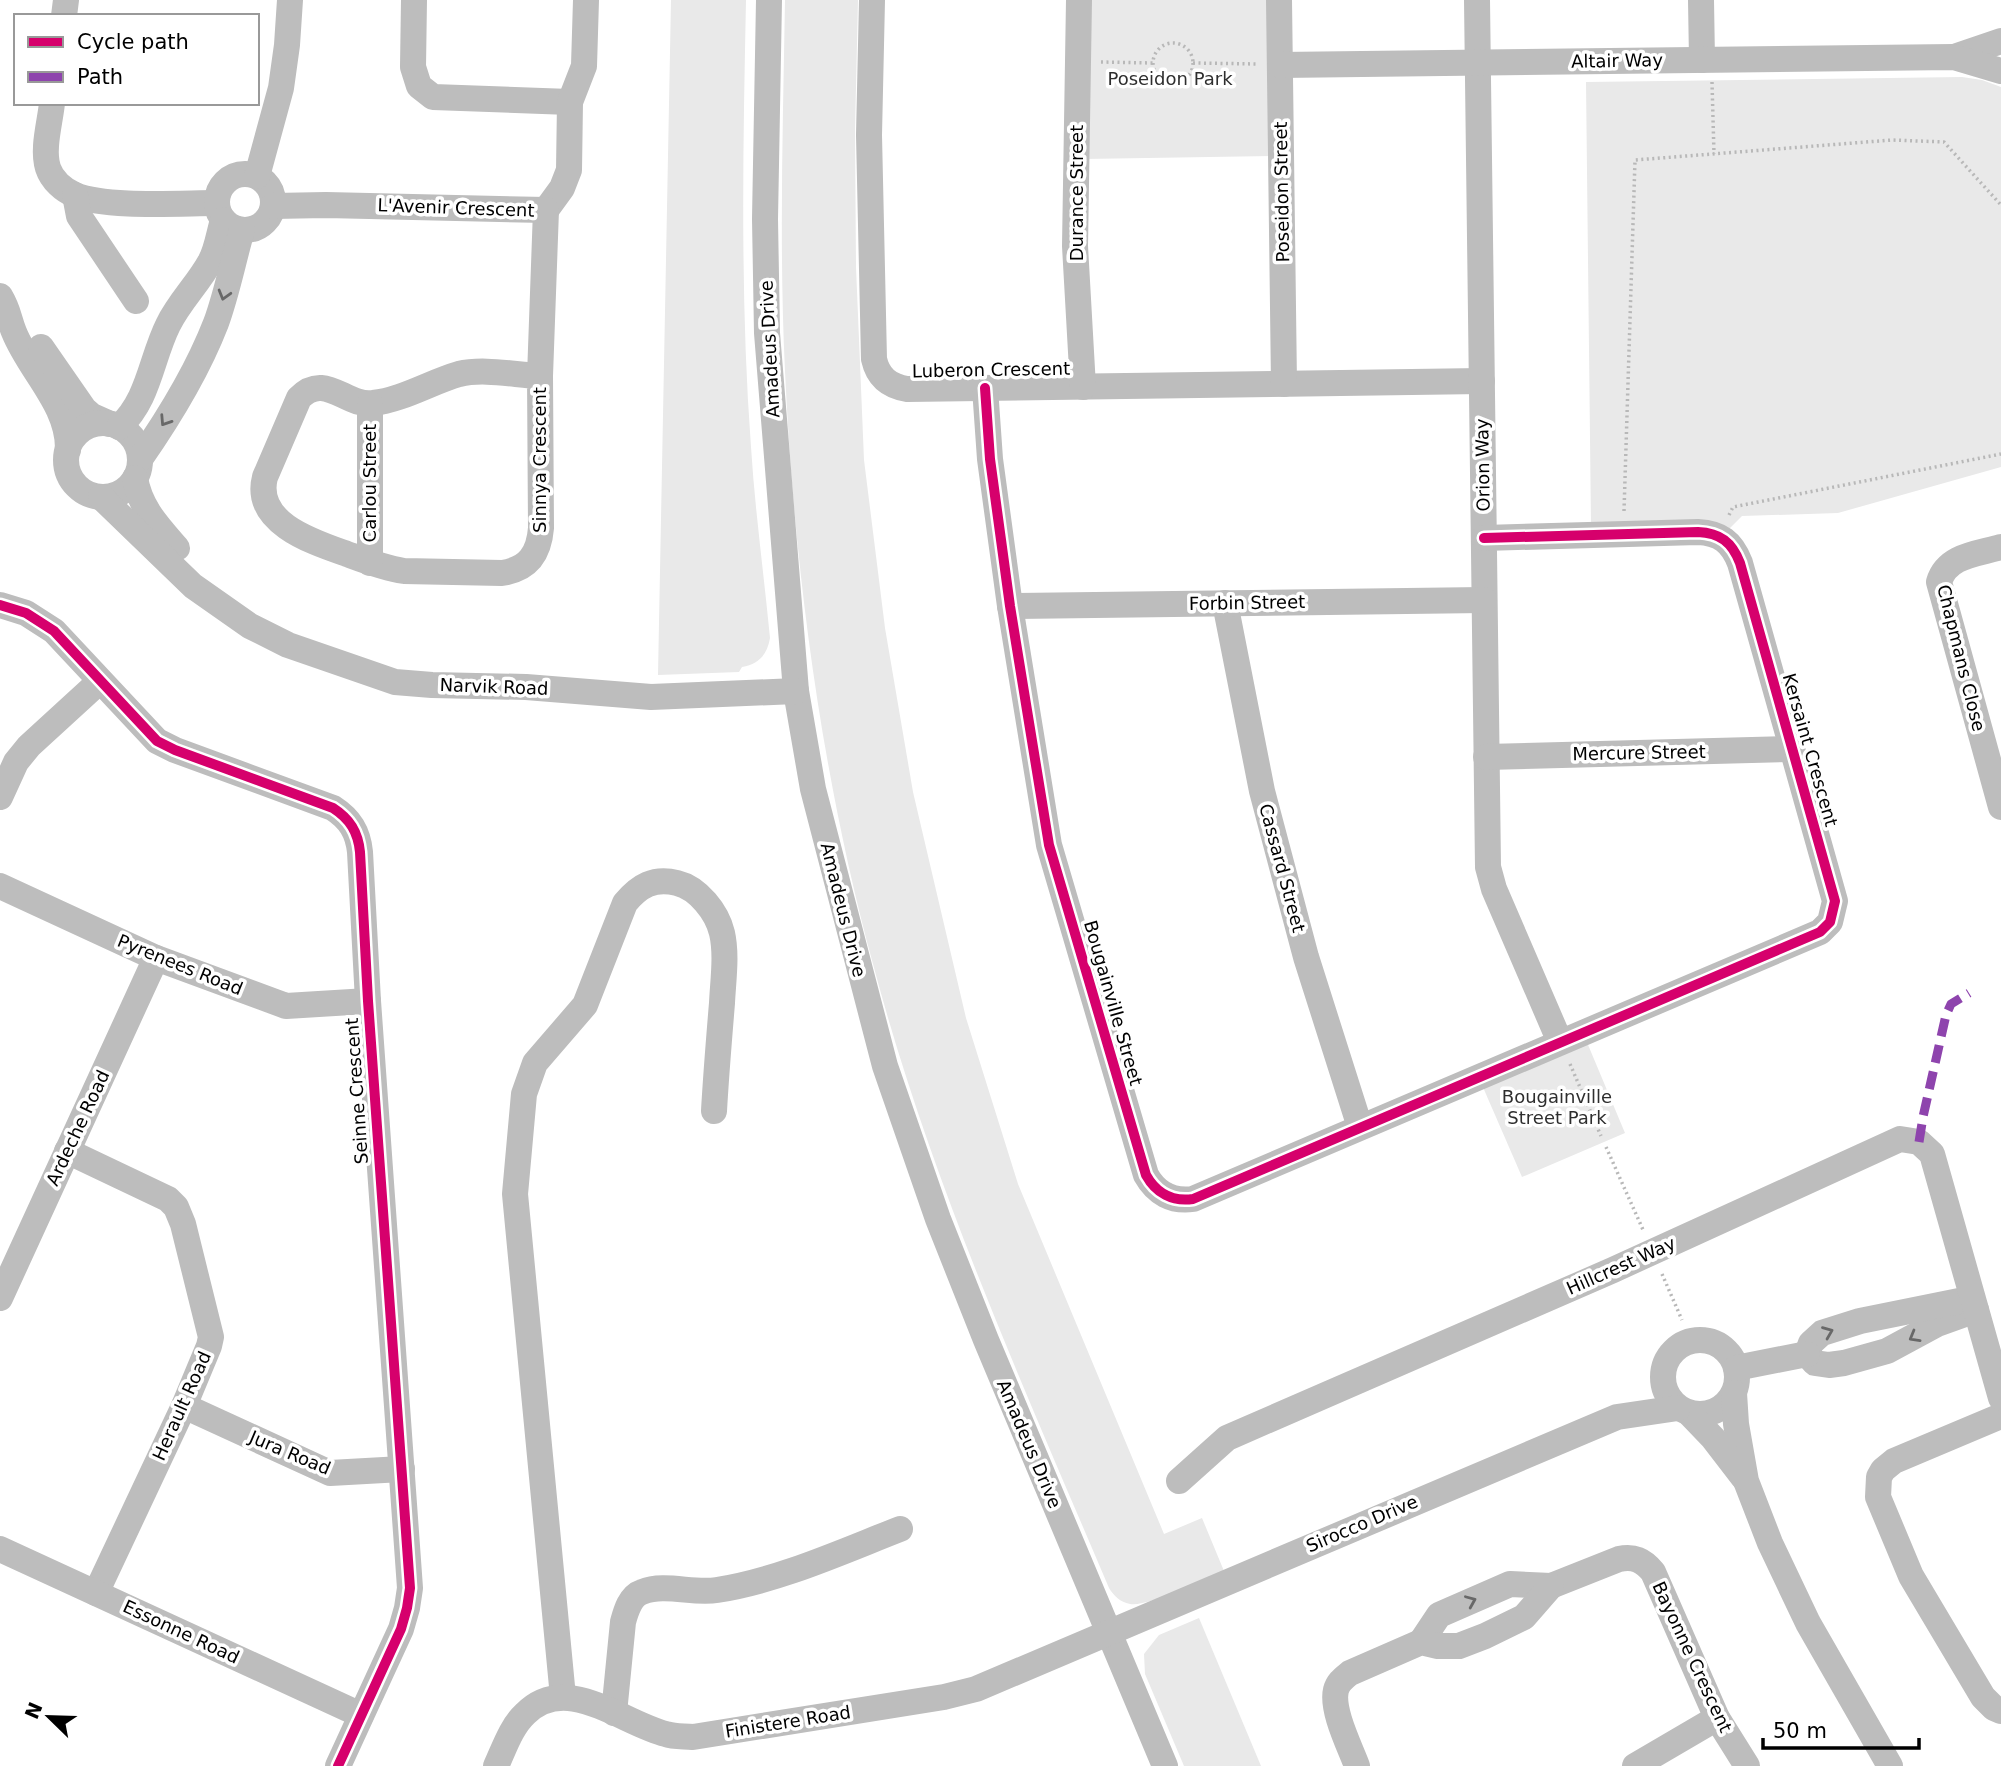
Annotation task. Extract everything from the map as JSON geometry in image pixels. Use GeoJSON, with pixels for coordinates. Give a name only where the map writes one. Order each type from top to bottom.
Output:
{"type":"FeatureCollection","features":[{"type":"Feature","properties":{"kind":"street"},"geometry":{"type":"LineString","coordinates":[[257,176],[281,88],[290,0]]}},
{"type":"Feature","properties":{"kind":"street"},"geometry":{"type":"LineString","coordinates":[[414,0],[413,67],[416,80],[424,91],[433,97],[570,102]]}},
{"type":"Feature","properties":{"kind":"street","name":"L'Avenir Crescent"},"geometry":{"type":"LineString","coordinates":[[273,206],[546,210],[567,178],[570,102],[584,66],[586,0]]}},
{"type":"Feature","properties":{"kind":"street","name":"Amadeus Drive"},"geometry":{"type":"LineString","coordinates":[[769,0],[765,219],[767,333],[796,691],[813,789],[885,1066],[938,1219],[985,1340],[1165,1766]]}},
{"type":"Feature","properties":{"kind":"street","name":"Luberon Crescent"},"geometry":{"type":"LineString","coordinates":[[872,0],[869,135],[871,294],[876,365],[887,382],[900,388],[985,388],[1482,381]]}},
{"type":"Feature","properties":{"kind":"street","name":"Durance Street"},"geometry":{"type":"LineString","coordinates":[[1079,0],[1075,246],[1083,387]]}},
{"type":"Feature","properties":{"kind":"street","name":"Poseidon Street"},"geometry":{"type":"LineString","coordinates":[[1279,0],[1284,384]]}},
{"type":"Feature","properties":{"kind":"street","name":"Orion Way"},"geometry":{"type":"LineString","coordinates":[[1477,0],[1489,875],[1560,1042]]}},
{"type":"Feature","properties":{"kind":"street"},"geometry":{"type":"LineString","coordinates":[[1701,0],[1707,60]]}},
{"type":"Feature","properties":{"kind":"street","name":"Altair Way"},"geometry":{"type":"LineString","coordinates":[[1954,57],[2001,41]]}},
{"type":"Feature","properties":{"kind":"street","name":"Altair Way"},"geometry":{"type":"LineString","coordinates":[[1280,65],[1954,57],[2001,71]]}},
{"type":"Feature","properties":{"kind":"street"},"geometry":{"type":"LineString","coordinates":[[5,304],[14,331],[64,423],[67,432],[67,468],[71,479],[84,492],[101,497],[113,496],[123,491],[181,396],[217,320],[227,218],[218,194],[228,179],[243,173],[257,176],[270,188],[273,206],[264,223],[256,228],[227,218],[75,195],[54,180],[47,166],[52,105]]}},
{"type":"Feature","properties":{"kind":"street"},"geometry":{"type":"LineString","coordinates":[[75,195],[79,216],[136,301]]}},
{"type":"Feature","properties":{"kind":"street","name":"Sinnya Crescent"},"geometry":{"type":"LineString","coordinates":[[540,376],[461,374],[370,404],[321,388],[310,390],[302,395],[265,477],[262,491],[265,501],[272,512],[298,535],[370,563],[404,571],[502,573],[528,562],[537,551],[541,528],[540,376],[546,210]]}},
{"type":"Feature","properties":{"kind":"street"},"geometry":{"type":"LineString","coordinates":[[68,450],[73,439],[87,428],[98,424],[115,426],[129,418],[138,405],[154,368],[167,327],[213,257],[227,218]]}},
{"type":"Feature","properties":{"kind":"street"},"geometry":{"type":"LineString","coordinates":[[5,304],[24,323],[84,409],[134,440],[137,468]]}},
{"type":"Feature","properties":{"kind":"street"},"geometry":{"type":"LineString","coordinates":[[154,368],[188,382]]}},
{"type":"Feature","properties":{"kind":"street","name":"Bougainville Street"},"geometry":{"type":"LineString","coordinates":[[985,388],[990,459],[1010,606],[1049,845],[1151,1185],[1170,1198],[1193,1199],[1560,1042]]}},
{"type":"Feature","properties":{"kind":"street","name":"Carlou Street"},"geometry":{"type":"LineString","coordinates":[[370,404],[370,563]]}},
{"type":"Feature","properties":{"kind":"street","name":"Narvik Road"},"geometry":{"type":"LineString","coordinates":[[137,468],[141,502],[154,523],[203,577],[213,598]]}},
{"type":"Feature","properties":{"kind":"street","name":"Narvik Road"},"geometry":{"type":"LineString","coordinates":[[101,497],[193,586],[250,626],[288,645],[395,682],[526,687],[651,696],[796,691]]}},
{"type":"Feature","properties":{"kind":"street"},"geometry":{"type":"LineString","coordinates":[[1484,538],[1698,532],[1721,536]]}},
{"type":"Feature","properties":{"kind":"street","name":"Kersaint Crescent"},"geometry":{"type":"LineString","coordinates":[[1560,1042],[1820,932],[1830,922],[1835,901],[1740,563],[1731,544],[1721,536]]}},
{"type":"Feature","properties":{"kind":"street","name":"Chapmans Close"},"geometry":{"type":"LineString","coordinates":[[2001,547],[1953,561],[1946,566],[1939,582],[2001,807]]}},
{"type":"Feature","properties":{"kind":"street","name":"Forbin Street"},"geometry":{"type":"LineString","coordinates":[[1010,606],[1484,600]]}},
{"type":"Feature","properties":{"kind":"street","name":"Cassard Street"},"geometry":{"type":"LineString","coordinates":[[1225,603],[1262,791],[1306,957],[1360,1127]]}},
{"type":"Feature","properties":{"kind":"street","name":"Seinne Crescent"},"geometry":{"type":"LineString","coordinates":[[0,606],[26,613],[45,623],[144,729],[167,746],[325,804],[347,818],[359,843],[410,1588],[401,1629],[338,1766]]}},
{"type":"Feature","properties":{"kind":"street"},"geometry":{"type":"LineString","coordinates":[[0,797],[16,762],[29,746],[100,681]]}},
{"type":"Feature","properties":{"kind":"street","name":"Mercure Street"},"geometry":{"type":"LineString","coordinates":[[1486,757],[1791,749]]}},
{"type":"Feature","properties":{"kind":"street"},"geometry":{"type":"LineString","coordinates":[[496,1766],[524,1714],[545,1701],[562,1697],[515,1194],[524,1094],[535,1063],[585,1005],[625,902],[636,890],[651,882],[666,880],[682,884],[698,894],[710,907],[722,932],[723,976],[713,1111]]}},
{"type":"Feature","properties":{"kind":"street","name":"Pyrenees Road"},"geometry":{"type":"LineString","coordinates":[[0,886],[156,958],[286,1006],[368,1001]]}},
{"type":"Feature","properties":{"kind":"street","name":"Ardeche Road"},"geometry":{"type":"LineString","coordinates":[[0,1298],[156,958]]}},
{"type":"Feature","properties":{"kind":"street","name":"Hillcrest Way"},"geometry":{"type":"LineString","coordinates":[[1179,1481],[1227,1438],[1613,1270],[1900,1139],[1919,1142],[1932,1154],[2001,1398]]}},
{"type":"Feature","properties":{"kind":"street","name":"Herault Road"},"geometry":{"type":"LineString","coordinates":[[67,1151],[168,1199],[178,1211],[211,1337],[184,1406],[96,1593]]}},
{"type":"Feature","properties":{"kind":"street"},"geometry":{"type":"LineString","coordinates":[[1807,1354],[1815,1363],[1829,1365],[1887,1351],[1974,1304]]}},
{"type":"Feature","properties":{"kind":"street"},"geometry":{"type":"LineString","coordinates":[[1683,1411],[1701,1415],[1713,1413],[1723,1407],[1735,1381],[1807,1354],[1811,1343],[1822,1333],[1860,1321],[1974,1304]]}},
{"type":"Feature","properties":{"kind":"street"},"geometry":{"type":"LineString","coordinates":[[1746,1481],[1713,1438],[1669,1399],[1662,1375],[1672,1352],[1682,1344],[1707,1340],[1719,1344],[1729,1352],[1735,1381],[1736,1424],[1746,1481],[1770,1543],[1808,1623],[1890,1766]]}},
{"type":"Feature","properties":{"kind":"street","name":"Sirocco Drive"},"geometry":{"type":"LineString","coordinates":[[1617,1417],[1662,1375]]}},
{"type":"Feature","properties":{"kind":"street","name":"Jura Road"},"geometry":{"type":"LineString","coordinates":[[184,1406],[330,1473],[402,1469]]}},
{"type":"Feature","properties":{"kind":"street","name":"Sirocco Drive"},"geometry":{"type":"LineString","coordinates":[[1108,1632],[1617,1417],[1683,1411]]}},
{"type":"Feature","properties":{"kind":"street"},"geometry":{"type":"LineString","coordinates":[[2001,1416],[1894,1461],[1883,1470],[1877,1490],[1911,1576],[1983,1697],[2001,1711]]}},
{"type":"Feature","properties":{"kind":"street"},"geometry":{"type":"LineString","coordinates":[[614,1713],[622,1622],[626,1609],[639,1592],[651,1589],[714,1591],[736,1586],[798,1568],[900,1529]]}},
{"type":"Feature","properties":{"kind":"street","name":"Essonne Road"},"geometry":{"type":"LineString","coordinates":[[0,1549],[361,1715]]}},
{"type":"Feature","properties":{"kind":"street","name":"Bayonne Crescent"},"geometry":{"type":"LineString","coordinates":[[1357,1766],[1335,1705],[1338,1684],[1350,1673],[1420,1642],[1439,1615],[1510,1584],[1551,1586],[1630,1557],[1647,1565],[1653,1572],[1717,1718],[1747,1766]]}},
{"type":"Feature","properties":{"kind":"street","name":"Bayonne Crescent"},"geometry":{"type":"LineString","coordinates":[[1420,1642],[1438,1646],[1459,1646],[1485,1636],[1524,1617],[1551,1586]]}},
{"type":"Feature","properties":{"kind":"street","name":"Finistere Road"},"geometry":{"type":"LineString","coordinates":[[562,1697],[584,1700],[667,1735],[693,1737],[944,1698],[976,1689],[1108,1632]]}},
{"type":"Feature","properties":{"kind":"street"},"geometry":{"type":"LineString","coordinates":[[1635,1766],[1717,1718]]}},
{"type":"Feature","properties":{"kind":"path"},"geometry":{"type":"LineString","coordinates":[[1174,43],[1188,49],[1193,63],[1187,77],[1173,83],[1159,77],[1153,63],[1159,49],[1174,43]]}},
{"type":"Feature","properties":{"kind":"path"},"geometry":{"type":"LineString","coordinates":[[1707,60],[1714,154]]}},
{"type":"Feature","properties":{"kind":"path"},"geometry":{"type":"LineString","coordinates":[[1078,62],[1153,63]]}},
{"type":"Feature","properties":{"kind":"path"},"geometry":{"type":"LineString","coordinates":[[1193,63],[1280,65]]}},
{"type":"Feature","properties":{"kind":"path"},"geometry":{"type":"LineString","coordinates":[[1623,534],[1635,160],[1892,140],[1944,142],[2001,205]]}},
{"type":"Feature","properties":{"kind":"path"},"geometry":{"type":"LineString","coordinates":[[1721,536],[1733,507],[2001,454]]}},
{"type":"Feature","properties":{"kind":"path"},"geometry":{"type":"LineString","coordinates":[[1560,1042],[1601,1136]]}},
{"type":"Feature","properties":{"kind":"green space"},"geometry":{"type":"Polygon","coordinates":[[[671,0],[746,0],[743,168],[745,336],[753,471],[770,638],[761,658],[742,667],[739,672],[658,675],[671,0]]]}},
{"type":"Feature","properties":{"kind":"green space"},"geometry":{"type":"Polygon","coordinates":[[[785,0],[858,0],[856,267],[864,460],[885,628],[913,792],[966,1018],[1018,1184],[1164,1534],[1202,1518],[1224,1571],[1163,1597],[1139,1604],[1123,1602],[1109,1588],[980,1280],[922,1124],[896,1044],[855,892],[813,670],[789,445],[782,278],[785,0]]]}},
{"type":"Feature","properties":{"kind":"green space","name":"Poseidon Park"},"geometry":{"type":"Polygon","coordinates":[[[1088,0],[1270,0],[1272,156],[1084,159],[1088,0]]]}},
{"type":"Feature","properties":{"kind":"green space"},"geometry":{"type":"Polygon","coordinates":[[[1962,77],[2001,87],[2001,467],[1838,513],[1742,516],[1728,530],[1591,527],[1586,82],[1962,77]]]}},
{"type":"Feature","properties":{"kind":"green space","name":"Bougainville Street Park"},"geometry":{"type":"Polygon","coordinates":[[[1586,1040],[1625,1133],[1522,1177],[1482,1085],[1586,1040]]]}},
{"type":"Feature","properties":{"kind":"green space"},"geometry":{"type":"Polygon","coordinates":[[[1199,1618],[1261,1766],[1184,1766],[1145,1674],[1144,1654],[1159,1635],[1199,1618]]]}},
{"type":"Feature","properties":{"kind":"marked path"},"geometry":{"type":"LineString","coordinates":[[1919,1142],[1946,1015],[1951,1004],[1969,993]]}},
{"type":"Feature","properties":{"kind":"cycle path"},"geometry":{"type":"LineString","coordinates":[[985,388],[990,459],[1010,606],[1049,845],[1146,1175],[1165,1195],[1178,1199],[1193,1199],[1820,932],[1830,922],[1835,901],[1740,563],[1729,544],[1713,534],[1698,532],[1484,538]]}},
{"type":"Feature","properties":{"kind":"cycle path"},"geometry":{"type":"LineString","coordinates":[[0,605],[26,613],[54,631],[157,741],[333,808],[348,821],[357,838],[410,1588],[401,1629],[338,1766]]}}]}
